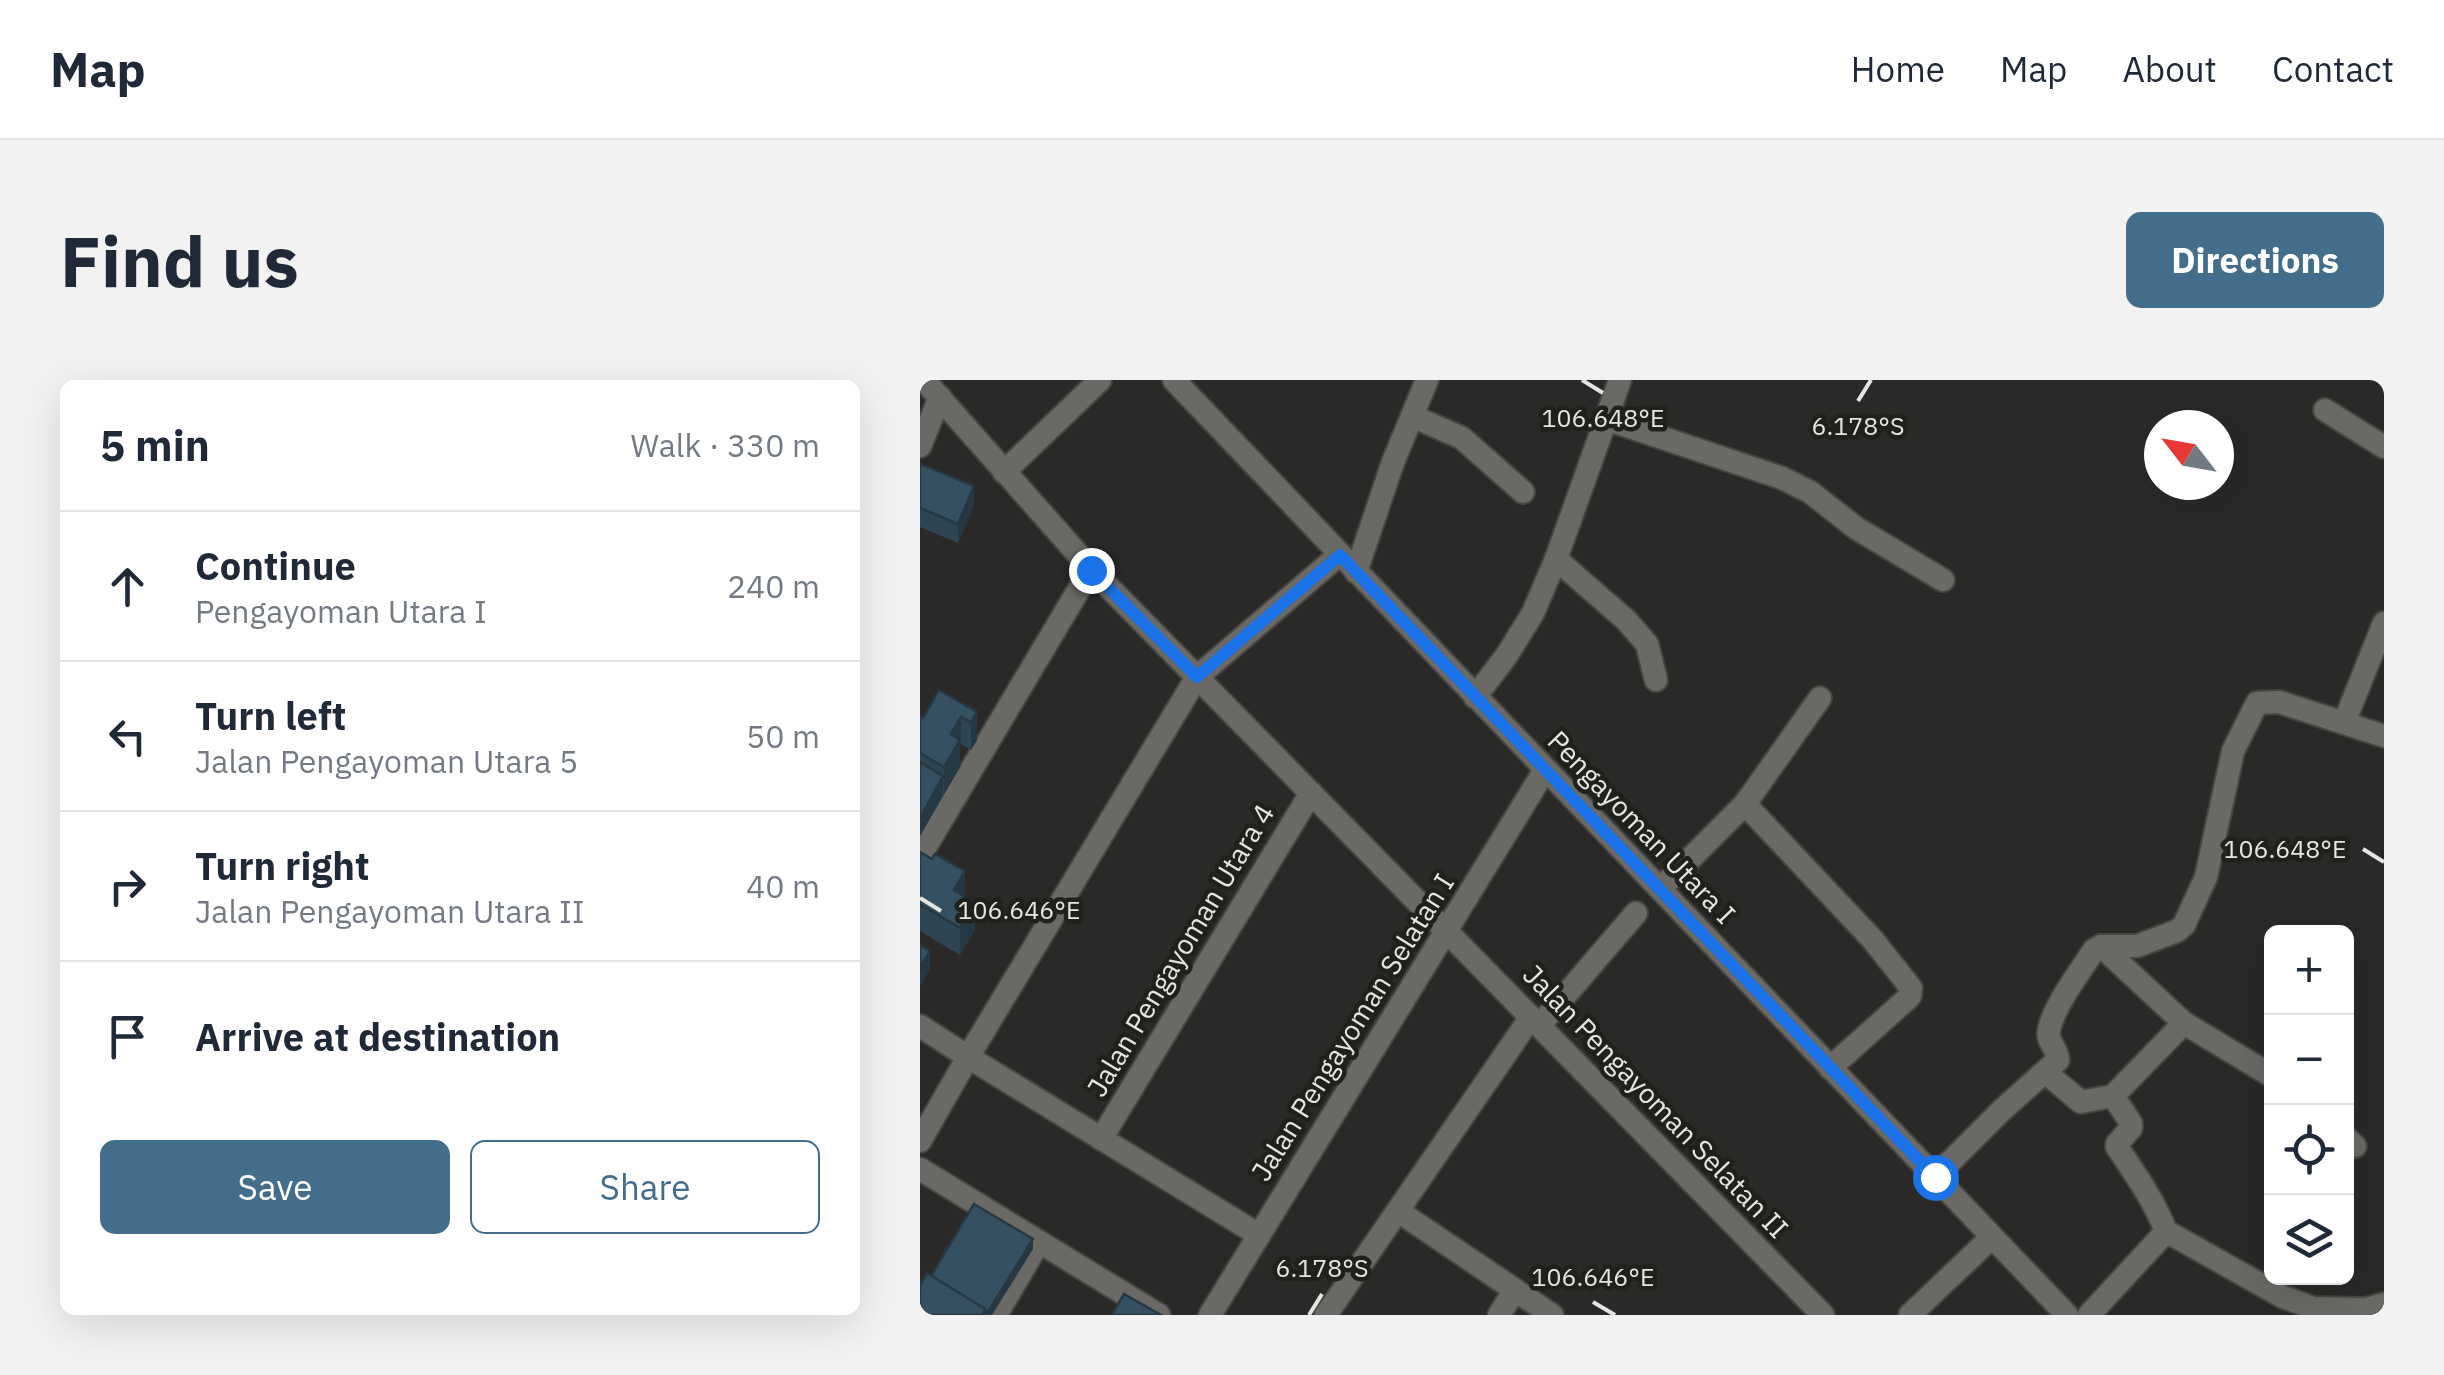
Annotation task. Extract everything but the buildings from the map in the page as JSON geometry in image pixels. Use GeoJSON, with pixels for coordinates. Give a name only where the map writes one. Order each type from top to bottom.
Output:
{"type":"FeatureCollection","features":[{"type":"Feature","properties":{"kind":"street"},"geometry":{"type":"LineString","coordinates":[[1004,472],[1100,380]]}},
{"type":"Feature","properties":{"kind":"street","name":"Pengayoman Utara I"},"geometry":{"type":"LineString","coordinates":[[1174,380],[1195,389],[1348,563],[2068,1315]]}},
{"type":"Feature","properties":{"kind":"street"},"geometry":{"type":"LineString","coordinates":[[920,1141],[1197,677],[1348,563],[1427,380]]}},
{"type":"Feature","properties":{"kind":"street"},"geometry":{"type":"LineString","coordinates":[[1475,696],[1507,656],[1533,614],[1620,380]]}},
{"type":"Feature","properties":{"kind":"street"},"geometry":{"type":"LineString","coordinates":[[920,446],[932,389]]}},
{"type":"Feature","properties":{"kind":"street","name":"Jalan Pengayoman Selatan II"},"geometry":{"type":"LineString","coordinates":[[932,389],[1091,570],[1823,1315]]}},
{"type":"Feature","properties":{"kind":"street"},"geometry":{"type":"LineString","coordinates":[[2326,410],[2384,448]]}},
{"type":"Feature","properties":{"kind":"street"},"geometry":{"type":"LineString","coordinates":[[1412,416],[1462,438],[1523,492]]}},
{"type":"Feature","properties":{"kind":"street"},"geometry":{"type":"LineString","coordinates":[[1606,419],[1782,478],[1810,492],[1856,528],[1943,580]]}},
{"type":"Feature","properties":{"kind":"street"},"geometry":{"type":"LineString","coordinates":[[1556,559],[1626,620],[1647,644],[1656,680]]}},
{"type":"Feature","properties":{"kind":"street"},"geometry":{"type":"LineString","coordinates":[[920,856],[1091,570]]}},
{"type":"Feature","properties":{"kind":"street"},"geometry":{"type":"LineString","coordinates":[[2344,723],[2384,624]]}},
{"type":"Feature","properties":{"kind":"street"},"geometry":{"type":"LineString","coordinates":[[1660,890],[1744,804],[1820,698]]}},
{"type":"Feature","properties":{"kind":"street"},"geometry":{"type":"LineString","coordinates":[[1935,1177],[2059,1056],[2048,1036],[2049,1030],[2059,1006],[2094,950],[2101,946],[2137,946],[2177,932],[2184,925],[2206,877],[2233,751],[2257,703],[2279,702],[2384,736]]}},
{"type":"Feature","properties":{"kind":"street","name":"Jalan Pengayoman Selatan I"},"geometry":{"type":"LineString","coordinates":[[1210,1315],[1545,770]]}},
{"type":"Feature","properties":{"kind":"street","name":"Jalan Pengayoman Utara 4"},"geometry":{"type":"LineString","coordinates":[[1101,1139],[1311,793]]}},
{"type":"Feature","properties":{"kind":"street"},"geometry":{"type":"LineString","coordinates":[[1744,804],[1873,940],[1911,988],[1907,999],[1830,1068]]}},
{"type":"Feature","properties":{"kind":"street"},"geometry":{"type":"LineString","coordinates":[[1326,1315],[1535,1022],[1636,913]]}},
{"type":"Feature","properties":{"kind":"street"},"geometry":{"type":"LineString","coordinates":[[2101,946],[2184,1023],[2264,1071]]}},
{"type":"Feature","properties":{"kind":"street"},"geometry":{"type":"LineString","coordinates":[[2045,1072],[2082,1102],[2113,1096],[2184,1023]]}},
{"type":"Feature","properties":{"kind":"street"},"geometry":{"type":"LineString","coordinates":[[920,1026],[1259,1235]]}},
{"type":"Feature","properties":{"kind":"street"},"geometry":{"type":"LineString","coordinates":[[2113,1096],[2131,1123],[2117,1147],[2158,1212],[2167,1234]]}},
{"type":"Feature","properties":{"kind":"street"},"geometry":{"type":"LineString","coordinates":[[920,1169],[1160,1315]]}},
{"type":"Feature","properties":{"kind":"street"},"geometry":{"type":"LineString","coordinates":[[1398,1211],[1552,1315]]}},
{"type":"Feature","properties":{"kind":"street"},"geometry":{"type":"LineString","coordinates":[[2089,1315],[2167,1234],[2210,1254],[2276,1306],[2366,1310],[2384,1304]]}},
{"type":"Feature","properties":{"kind":"street"},"geometry":{"type":"LineString","coordinates":[[1910,1315],[1992,1237]]}},
{"type":"Feature","properties":{"kind":"street"},"geometry":{"type":"LineString","coordinates":[[996,1315],[1040,1242]]}},
{"type":"Feature","properties":{"kind":"street"},"geometry":{"type":"LineString","coordinates":[[1499,1315],[1515,1290]]}},
{"type":"Feature","properties":{"kind":"route"},"geometry":{"type":"LineString","coordinates":[[1091,570],[1197,677],[1340,555],[1935,1177]]}}]}
